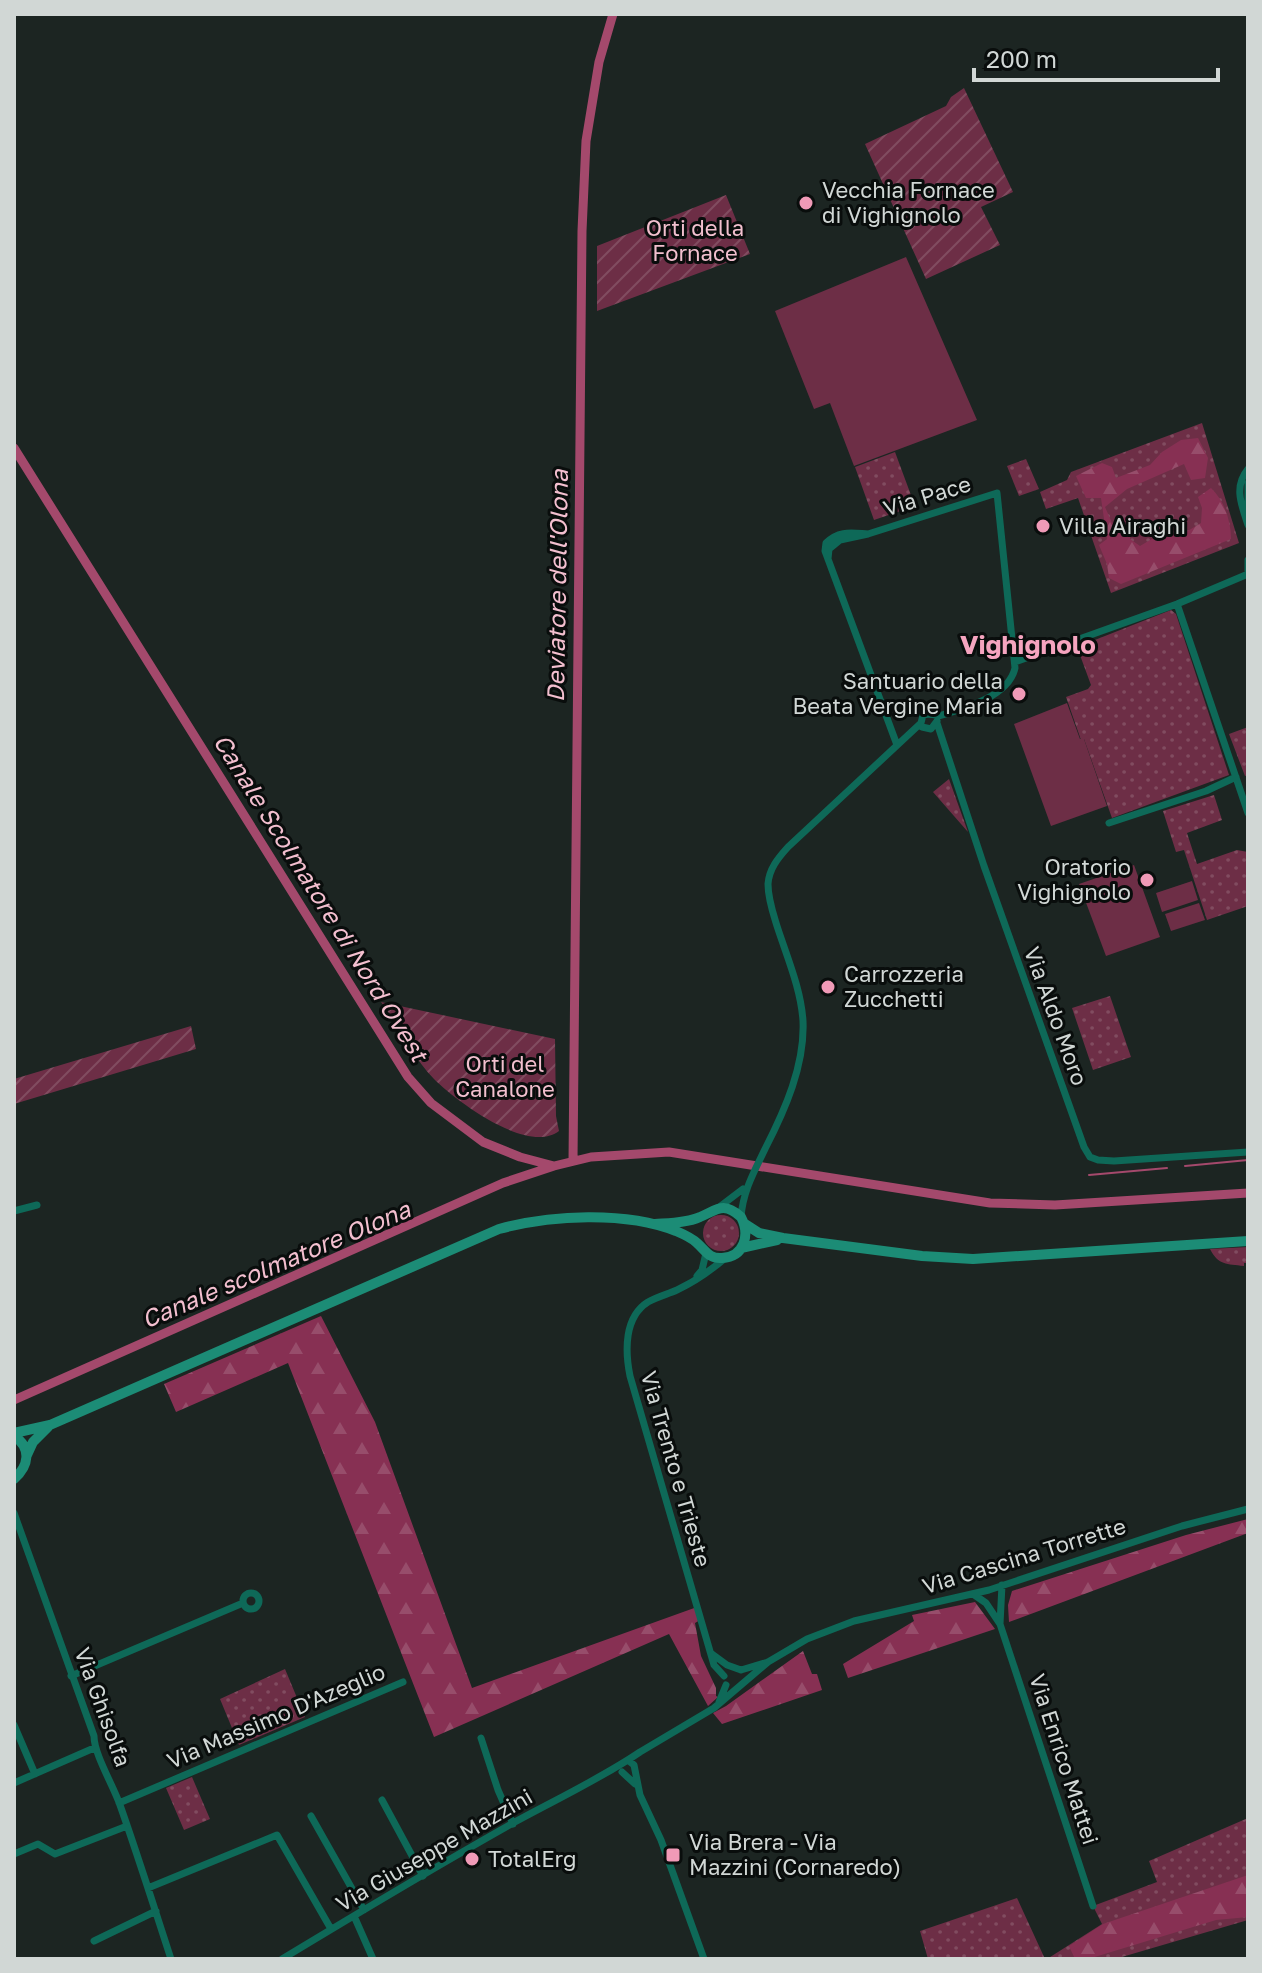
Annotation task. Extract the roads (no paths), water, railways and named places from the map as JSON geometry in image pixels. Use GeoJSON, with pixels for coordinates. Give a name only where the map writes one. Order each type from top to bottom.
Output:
{"type":"FeatureCollection","features":[{"type":"Feature","properties":{"kind":"main road"},"geometry":{"type":"LineString","coordinates":[[27,1455],[25,1446],[14,1435],[50,1425],[499,1229],[535,1220],[570,1217],[655,1224],[702,1217],[718,1208],[732,1210],[759,1233],[783,1238],[922,1256],[973,1259],[1248,1241]]}},
{"type":"Feature","properties":{"kind":"main road"},"geometry":{"type":"LineString","coordinates":[[698,1243],[696,1228],[702,1217]]}},
{"type":"Feature","properties":{"kind":"main road"},"geometry":{"type":"LineString","coordinates":[[741,1248],[746,1235],[743,1221]]}},
{"type":"Feature","properties":{"kind":"main road"},"geometry":{"type":"LineString","coordinates":[[655,1224],[682,1233],[698,1243],[706,1253],[726,1258],[741,1248],[783,1238]]}},
{"type":"Feature","properties":{"kind":"main road"},"geometry":{"type":"LineString","coordinates":[[14,1479],[25,1468],[33,1442],[50,1425]]}},
{"type":"Feature","properties":{"kind":"street"},"geometry":{"type":"LineString","coordinates":[[1248,469],[1241,479],[1239,492],[1248,525]]}},
{"type":"Feature","properties":{"kind":"street"},"geometry":{"type":"LineString","coordinates":[[1248,483],[1248,504]]}},
{"type":"Feature","properties":{"kind":"street","name":"Via Pace"},"geometry":{"type":"LineString","coordinates":[[897,745],[828,559],[829,549],[840,540],[997,493],[1015,662]]}},
{"type":"Feature","properties":{"kind":"street"},"geometry":{"type":"LineString","coordinates":[[718,1208],[739,1195],[747,1184],[767,1146],[800,1059],[803,1038],[801,1004],[768,886],[777,860],[912,731],[998,692],[1014,675],[1015,662],[1177,604],[1247,573],[1248,560]]}},
{"type":"Feature","properties":{"kind":"street"},"geometry":{"type":"LineString","coordinates":[[1177,604],[1248,813]]}},
{"type":"Feature","properties":{"kind":"street","name":"Via Aldo Moro"},"geometry":{"type":"LineString","coordinates":[[932,722],[1090,1157],[1114,1161],[1248,1152]]}},
{"type":"Feature","properties":{"kind":"street"},"geometry":{"type":"LineString","coordinates":[[1109,823],[1206,791],[1213,785],[1236,777]]}},
{"type":"Feature","properties":{"kind":"street"},"geometry":{"type":"LineString","coordinates":[[743,1221],[747,1184]]}},
{"type":"Feature","properties":{"kind":"street"},"geometry":{"type":"LineString","coordinates":[[14,1211],[37,1205]]}},
{"type":"Feature","properties":{"kind":"street"},"geometry":{"type":"LineString","coordinates":[[693,1281],[702,1270],[706,1253]]}},
{"type":"Feature","properties":{"kind":"street","name":"Via Trento e Trieste"},"geometry":{"type":"LineString","coordinates":[[724,1676],[716,1668],[711,1652],[627,1364],[629,1329],[637,1313],[649,1302],[693,1281],[726,1258]]}},
{"type":"Feature","properties":{"kind":"street","name":"Via Cascina Torrette"},"geometry":{"type":"LineString","coordinates":[[744,1681],[768,1662],[807,1639],[854,1621],[973,1594],[1182,1526],[1248,1509]]}},
{"type":"Feature","properties":{"kind":"street","name":"Via Ghisolfa"},"geometry":{"type":"LineString","coordinates":[[14,1513],[94,1736],[94,1748],[103,1762],[119,1803],[171,1959]]}},
{"type":"Feature","properties":{"kind":"street","name":"Via Enrico Mattei"},"geometry":{"type":"LineString","coordinates":[[1000,1624],[1002,1585]]}},
{"type":"Feature","properties":{"kind":"street","name":"Via Enrico Mattei"},"geometry":{"type":"LineString","coordinates":[[973,1594],[986,1603],[1000,1624],[1093,1906]]}},
{"type":"Feature","properties":{"kind":"street"},"geometry":{"type":"LineString","coordinates":[[71,1676],[243,1603]]}},
{"type":"Feature","properties":{"kind":"street"},"geometry":{"type":"LineString","coordinates":[[711,1652],[737,1669],[744,1681],[736,1689],[726,1685]]}},
{"type":"Feature","properties":{"kind":"street","name":"Via Cascina Torrette"},"geometry":{"type":"LineString","coordinates":[[737,1669],[768,1662]]}},
{"type":"Feature","properties":{"kind":"street"},"geometry":{"type":"LineString","coordinates":[[718,1704],[726,1685],[724,1676],[727,1670],[737,1669]]}},
{"type":"Feature","properties":{"kind":"street","name":"Via Massimo D'Azeglio"},"geometry":{"type":"LineString","coordinates":[[119,1803],[403,1682]]}},
{"type":"Feature","properties":{"kind":"street","name":"Via Giuseppe Mazzini"},"geometry":{"type":"LineString","coordinates":[[282,1959],[604,1772],[628,1766],[736,1689]]}},
{"type":"Feature","properties":{"kind":"street"},"geometry":{"type":"LineString","coordinates":[[14,1725],[35,1774]]}},
{"type":"Feature","properties":{"kind":"street"},"geometry":{"type":"LineString","coordinates":[[481,1738],[513,1824]]}},
{"type":"Feature","properties":{"kind":"street"},"geometry":{"type":"LineString","coordinates":[[14,1783],[94,1748]]}},
{"type":"Feature","properties":{"kind":"street"},"geometry":{"type":"LineString","coordinates":[[628,1766],[661,1840],[704,1959]]}},
{"type":"Feature","properties":{"kind":"street"},"geometry":{"type":"LineString","coordinates":[[382,1800],[423,1876]]}},
{"type":"Feature","properties":{"kind":"street"},"geometry":{"type":"LineString","coordinates":[[311,1816],[364,1910]]}},
{"type":"Feature","properties":{"kind":"street"},"geometry":{"type":"LineString","coordinates":[[14,1854],[38,1844],[55,1854],[127,1826]]}},
{"type":"Feature","properties":{"kind":"street"},"geometry":{"type":"LineString","coordinates":[[148,1888],[277,1835],[331,1929]]}},
{"type":"Feature","properties":{"kind":"street"},"geometry":{"type":"LineString","coordinates":[[94,1941],[156,1911]]}},
{"type":"Feature","properties":{"kind":"street"},"geometry":{"type":"LineString","coordinates":[[354,1916],[373,1959]]}},
{"type":"Feature","properties":{"kind":"waterway","name":"Deviatore dell'Olona"},"geometry":{"type":"LineString","coordinates":[[573,1161],[582,231],[586,141],[599,62],[613,14]]}},
{"type":"Feature","properties":{"kind":"waterway","name":"Canale Scolmatore di Nord Ovest"},"geometry":{"type":"LineString","coordinates":[[14,448],[408,1077],[431,1103],[483,1142],[554,1166],[591,1157],[669,1152],[990,1203],[1055,1205],[1248,1193]]}},
{"type":"Feature","properties":{"kind":"waterway"},"geometry":{"type":"LineString","coordinates":[[1185,1166],[1248,1160]]}},
{"type":"Feature","properties":{"kind":"waterway","name":"Canale scolmatore Olona"},"geometry":{"type":"LineString","coordinates":[[14,1400],[503,1183],[554,1166]]}},
{"type":"Feature","properties":{"kind":"waterway"},"geometry":{"type":"LineString","coordinates":[[1089,1175],[1167,1168]]}},
{"type":"Feature","properties":{"kind":"place","name":"Vecchia Fornace di Vighignolo"},"geometry":{"type":"Point","coordinates":[806,203]}},
{"type":"Feature","properties":{"kind":"place","name":"Villa Airaghi"},"geometry":{"type":"Point","coordinates":[1043,526]}},
{"type":"Feature","properties":{"kind":"place","name":"Santuario della Beata Vergine Maria"},"geometry":{"type":"Point","coordinates":[1019,694]}},
{"type":"Feature","properties":{"kind":"place","name":"Oratorio Vighignolo"},"geometry":{"type":"Point","coordinates":[1147,880]}},
{"type":"Feature","properties":{"kind":"place","name":"Carrozzeria Zucchetti"},"geometry":{"type":"Point","coordinates":[828,987]}},
{"type":"Feature","properties":{"kind":"place","name":"Via Brera - Via Mazzini (Cornaredo)"},"geometry":{"type":"Point","coordinates":[673,1855]}},
{"type":"Feature","properties":{"kind":"place","name":"TotalErg"},"geometry":{"type":"Point","coordinates":[472,1859]}},
{"type":"Feature","properties":{"kind":"district","name":"Vighignolo"},"geometry":{"type":"Point","coordinates":[1028,645]}},
{"type":"Feature","properties":{"kind":"park label","name":"Orti della Fornace"},"geometry":{"type":"Point","coordinates":[695,240]}},
{"type":"Feature","properties":{"kind":"park label","name":"Orti del Canalone"},"geometry":{"type":"Point","coordinates":[505,1076]}}]}
